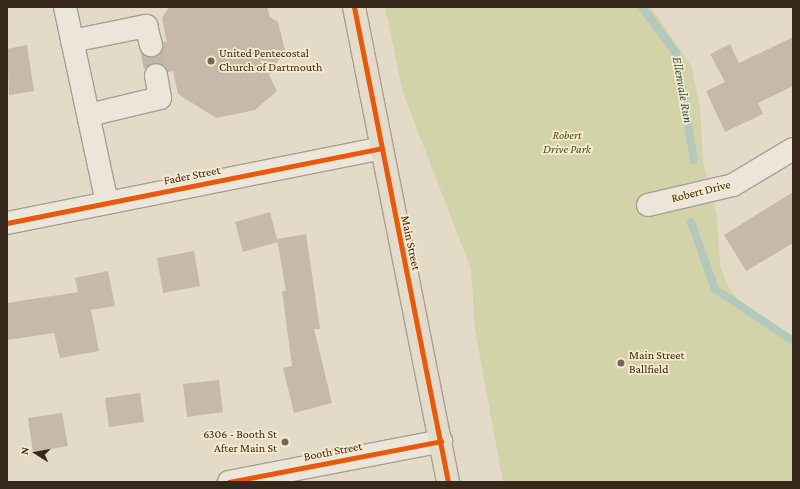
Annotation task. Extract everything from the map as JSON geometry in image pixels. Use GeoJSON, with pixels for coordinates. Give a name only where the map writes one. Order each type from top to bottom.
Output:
{"type":"FeatureCollection","features":[{"type":"Feature","properties":{"kind":"main road","name":"Main Street"},"geometry":{"type":"LineString","coordinates":[[354,7],[448,482]]}},
{"type":"Feature","properties":{"kind":"street"},"geometry":{"type":"LineString","coordinates":[[65,7],[107,203]]}},
{"type":"Feature","properties":{"kind":"street"},"geometry":{"type":"LineString","coordinates":[[72,41],[148,35]]}},
{"type":"Feature","properties":{"kind":"street"},"geometry":{"type":"LineString","coordinates":[[89,115],[160,98],[156,75]]}},
{"type":"Feature","properties":{"kind":"street","name":"Fader Street"},"geometry":{"type":"LineString","coordinates":[[7,223],[381,148]]}},
{"type":"Feature","properties":{"kind":"street","name":"Robert Drive"},"geometry":{"type":"LineString","coordinates":[[648,205],[733,185],[793,149]]}},
{"type":"Feature","properties":{"kind":"street","name":"Booth Street"},"geometry":{"type":"LineString","coordinates":[[229,482],[441,441]]}},
{"type":"Feature","properties":{"kind":"green space","name":"Robert Drive Park"},"geometry":{"type":"Polygon","coordinates":[[[385,7],[651,7],[692,67],[700,108],[703,162],[717,216],[720,264],[726,283],[739,301],[793,339],[793,482],[503,482],[475,330],[471,269],[403,93],[385,7]]]}},
{"type":"Feature","properties":{"kind":"building","name":"United Pentecostal Church of Dartmouth"},"geometry":{"type":"Polygon","coordinates":[[[169,7],[267,7],[270,17],[278,22],[285,50],[269,75],[277,91],[255,110],[216,118],[178,94],[173,71],[168,72],[160,63],[153,63],[146,68],[143,55],[155,57],[160,54],[163,42],[167,42],[162,18],[169,7]]]}},
{"type":"Feature","properties":{"kind":"building"},"geometry":{"type":"Polygon","coordinates":[[[793,37],[793,86],[758,103],[763,114],[725,132],[706,91],[725,82],[710,54],[730,44],[739,63],[793,37]]]}},
{"type":"Feature","properties":{"kind":"building"},"geometry":{"type":"Polygon","coordinates":[[[27,45],[34,91],[9,95],[7,49],[27,45]]]}},
{"type":"Feature","properties":{"kind":"building"},"geometry":{"type":"Polygon","coordinates":[[[793,192],[793,243],[746,271],[724,235],[793,192]]]}},
{"type":"Feature","properties":{"kind":"building"},"geometry":{"type":"Polygon","coordinates":[[[270,212],[278,242],[243,252],[235,222],[270,212]]]}},
{"type":"Feature","properties":{"kind":"building"},"geometry":{"type":"Polygon","coordinates":[[[306,234],[320,329],[314,329],[332,403],[294,413],[283,368],[292,366],[282,291],[286,291],[277,239],[306,234]]]}},
{"type":"Feature","properties":{"kind":"building"},"geometry":{"type":"Polygon","coordinates":[[[194,251],[200,286],[163,293],[157,258],[194,251]]]}},
{"type":"Feature","properties":{"kind":"building"},"geometry":{"type":"Polygon","coordinates":[[[108,271],[115,306],[91,310],[99,351],[60,358],[54,333],[7,340],[7,303],[78,292],[75,278],[108,271]]]}},
{"type":"Feature","properties":{"kind":"building"},"geometry":{"type":"Polygon","coordinates":[[[219,380],[223,412],[187,417],[183,384],[219,380]]]}},
{"type":"Feature","properties":{"kind":"building"},"geometry":{"type":"Polygon","coordinates":[[[140,393],[144,422],[109,427],[105,398],[140,393]]]}},
{"type":"Feature","properties":{"kind":"building"},"geometry":{"type":"Polygon","coordinates":[[[62,413],[68,446],[33,452],[28,418],[62,413]]]}},
{"type":"Feature","properties":{"kind":"waterway","name":"Ellenvale Run"},"geometry":{"type":"LineString","coordinates":[[642,7],[676,53],[694,160]]}},
{"type":"Feature","properties":{"kind":"waterway","name":"Ellenvale Run"},"geometry":{"type":"LineString","coordinates":[[691,222],[715,289],[793,341]]}},
{"type":"Feature","properties":{"kind":"tunnel"},"geometry":{"type":"LineString","coordinates":[[151,45],[156,75]]}},
{"type":"Feature","properties":{"kind":"cycle path"},"geometry":{"type":"LineString","coordinates":[[354,7],[448,482]]}},
{"type":"Feature","properties":{"kind":"cycle path"},"geometry":{"type":"LineString","coordinates":[[7,223],[381,148]]}},
{"type":"Feature","properties":{"kind":"cycle path"},"geometry":{"type":"LineString","coordinates":[[229,482],[441,441]]}},
{"type":"Feature","properties":{"kind":"place","name":"United Pentecostal Church of Dartmouth"},"geometry":{"type":"Point","coordinates":[211,61]}},
{"type":"Feature","properties":{"kind":"place","name":"Main Street Ballfield"},"geometry":{"type":"Point","coordinates":[621,363]}},
{"type":"Feature","properties":{"kind":"place","name":"6306 - Booth St After Main St"},"geometry":{"type":"Point","coordinates":[285,442]}}]}
